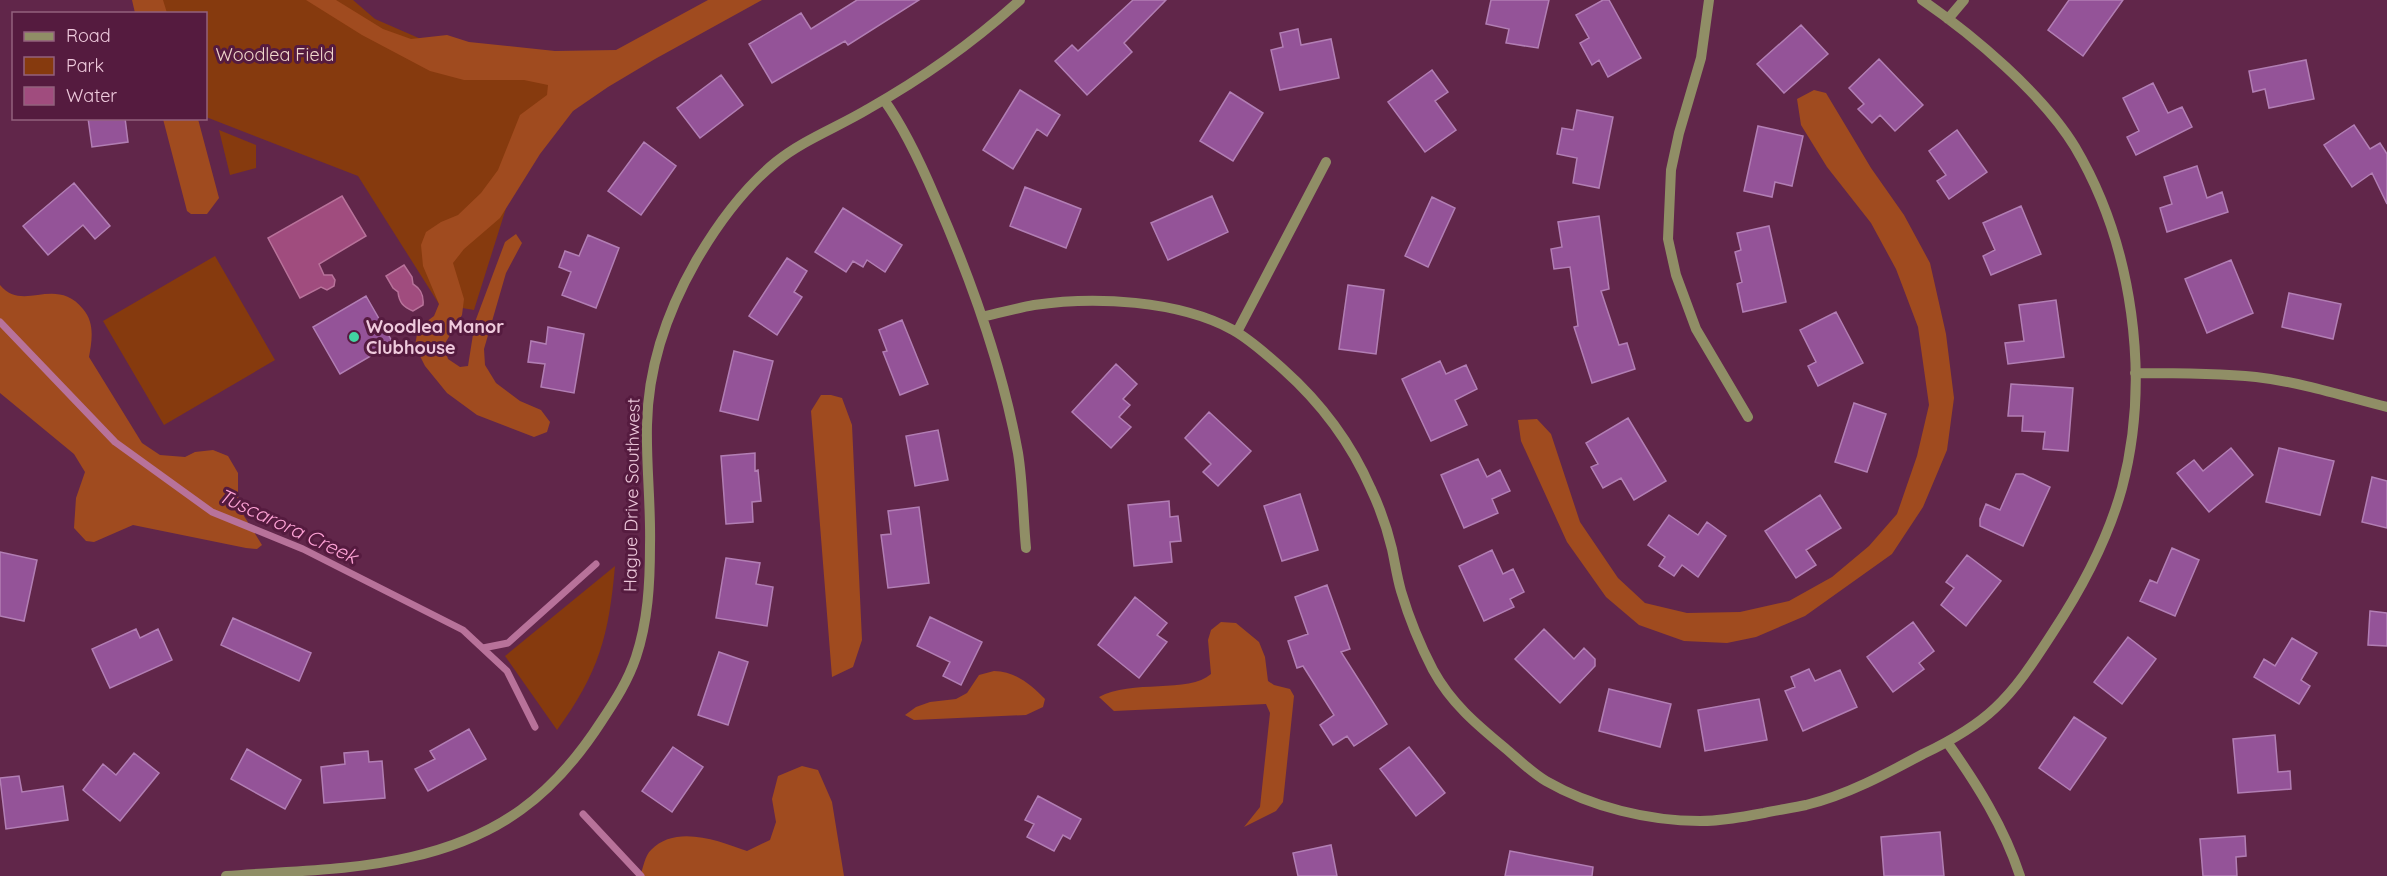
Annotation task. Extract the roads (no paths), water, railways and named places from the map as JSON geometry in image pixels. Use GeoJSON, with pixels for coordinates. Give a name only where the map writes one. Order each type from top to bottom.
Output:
{"type":"FeatureCollection","features":[{"type":"Feature","properties":{"kind":"street","name":"Hague Drive Southwest"},"geometry":{"type":"LineString","coordinates":[[225,876],[370,864],[423,854],[477,835],[514,816],[531,804],[563,774],[590,740],[621,692],[636,657],[645,623],[650,550],[646,453],[650,384],[658,348],[672,310],[696,261],[726,216],[759,177],[777,161],[800,145],[884,100],[933,70],[1020,0]]}},
{"type":"Feature","properties":{"kind":"street"},"geometry":{"type":"LineString","coordinates":[[1709,0],[1701,58],[1679,133],[1671,170],[1668,239],[1676,275],[1696,329],[1748,417]]}},
{"type":"Feature","properties":{"kind":"street"},"geometry":{"type":"LineString","coordinates":[[982,317],[1030,305],[1096,301],[1157,306],[1197,316],[1237,332],[1305,389],[1347,443],[1360,465],[1385,523],[1400,588],[1414,628],[1433,669],[1449,696],[1479,727],[1545,780],[1584,798],[1630,813],[1699,821],[1739,818],[1808,804],[1847,791],[1947,742],[1993,711],[2012,689],[2060,622],[2087,576],[2116,508],[2132,439],[2134,336],[2127,281],[2119,248],[2089,173],[2074,145],[2051,112],[2023,84],[1948,19],[1922,0]]}},
{"type":"Feature","properties":{"kind":"street"},"geometry":{"type":"LineString","coordinates":[[1948,19],[1964,0]]}},
{"type":"Feature","properties":{"kind":"street"},"geometry":{"type":"LineString","coordinates":[[884,100],[897,117],[931,186],[951,232],[982,317],[1002,383],[1018,455],[1026,548]]}},
{"type":"Feature","properties":{"kind":"street"},"geometry":{"type":"LineString","coordinates":[[1237,332],[1326,162]]}},
{"type":"Feature","properties":{"kind":"street"},"geometry":{"type":"LineString","coordinates":[[2135,373],[2195,373],[2255,377],[2310,387],[2387,407]]}},
{"type":"Feature","properties":{"kind":"street"},"geometry":{"type":"LineString","coordinates":[[1947,742],[1975,782],[1996,818],[2020,876]]}},
{"type":"Feature","properties":{"kind":"water"},"geometry":{"type":"Polygon","coordinates":[[[342,196],[366,236],[319,264],[324,275],[332,275],[335,280],[334,286],[327,290],[321,287],[300,298],[268,238],[342,196]]]}},
{"type":"Feature","properties":{"kind":"water"},"geometry":{"type":"Polygon","coordinates":[[[404,265],[423,298],[423,305],[413,311],[402,304],[398,292],[386,276],[404,265]]]}},
{"type":"Feature","properties":{"kind":"waterway","name":"Tuscarora Creek"},"geometry":{"type":"LineString","coordinates":[[0,322],[115,442],[212,512],[303,549],[463,630],[507,671],[535,727]]}},
{"type":"Feature","properties":{"kind":"waterway"},"geometry":{"type":"LineString","coordinates":[[483,648],[508,643],[596,564]]}},
{"type":"Feature","properties":{"kind":"waterway","name":"Tuscarora Creek"},"geometry":{"type":"LineString","coordinates":[[583,814],[641,876]]}},
{"type":"Feature","properties":{"kind":"place","name":"Woodlea Manor Clubhouse"},"geometry":{"type":"Point","coordinates":[354,337]}},
{"type":"Feature","properties":{"kind":"park label","name":"Woodlea Field"},"geometry":{"type":"Point","coordinates":[275,55]}}]}
